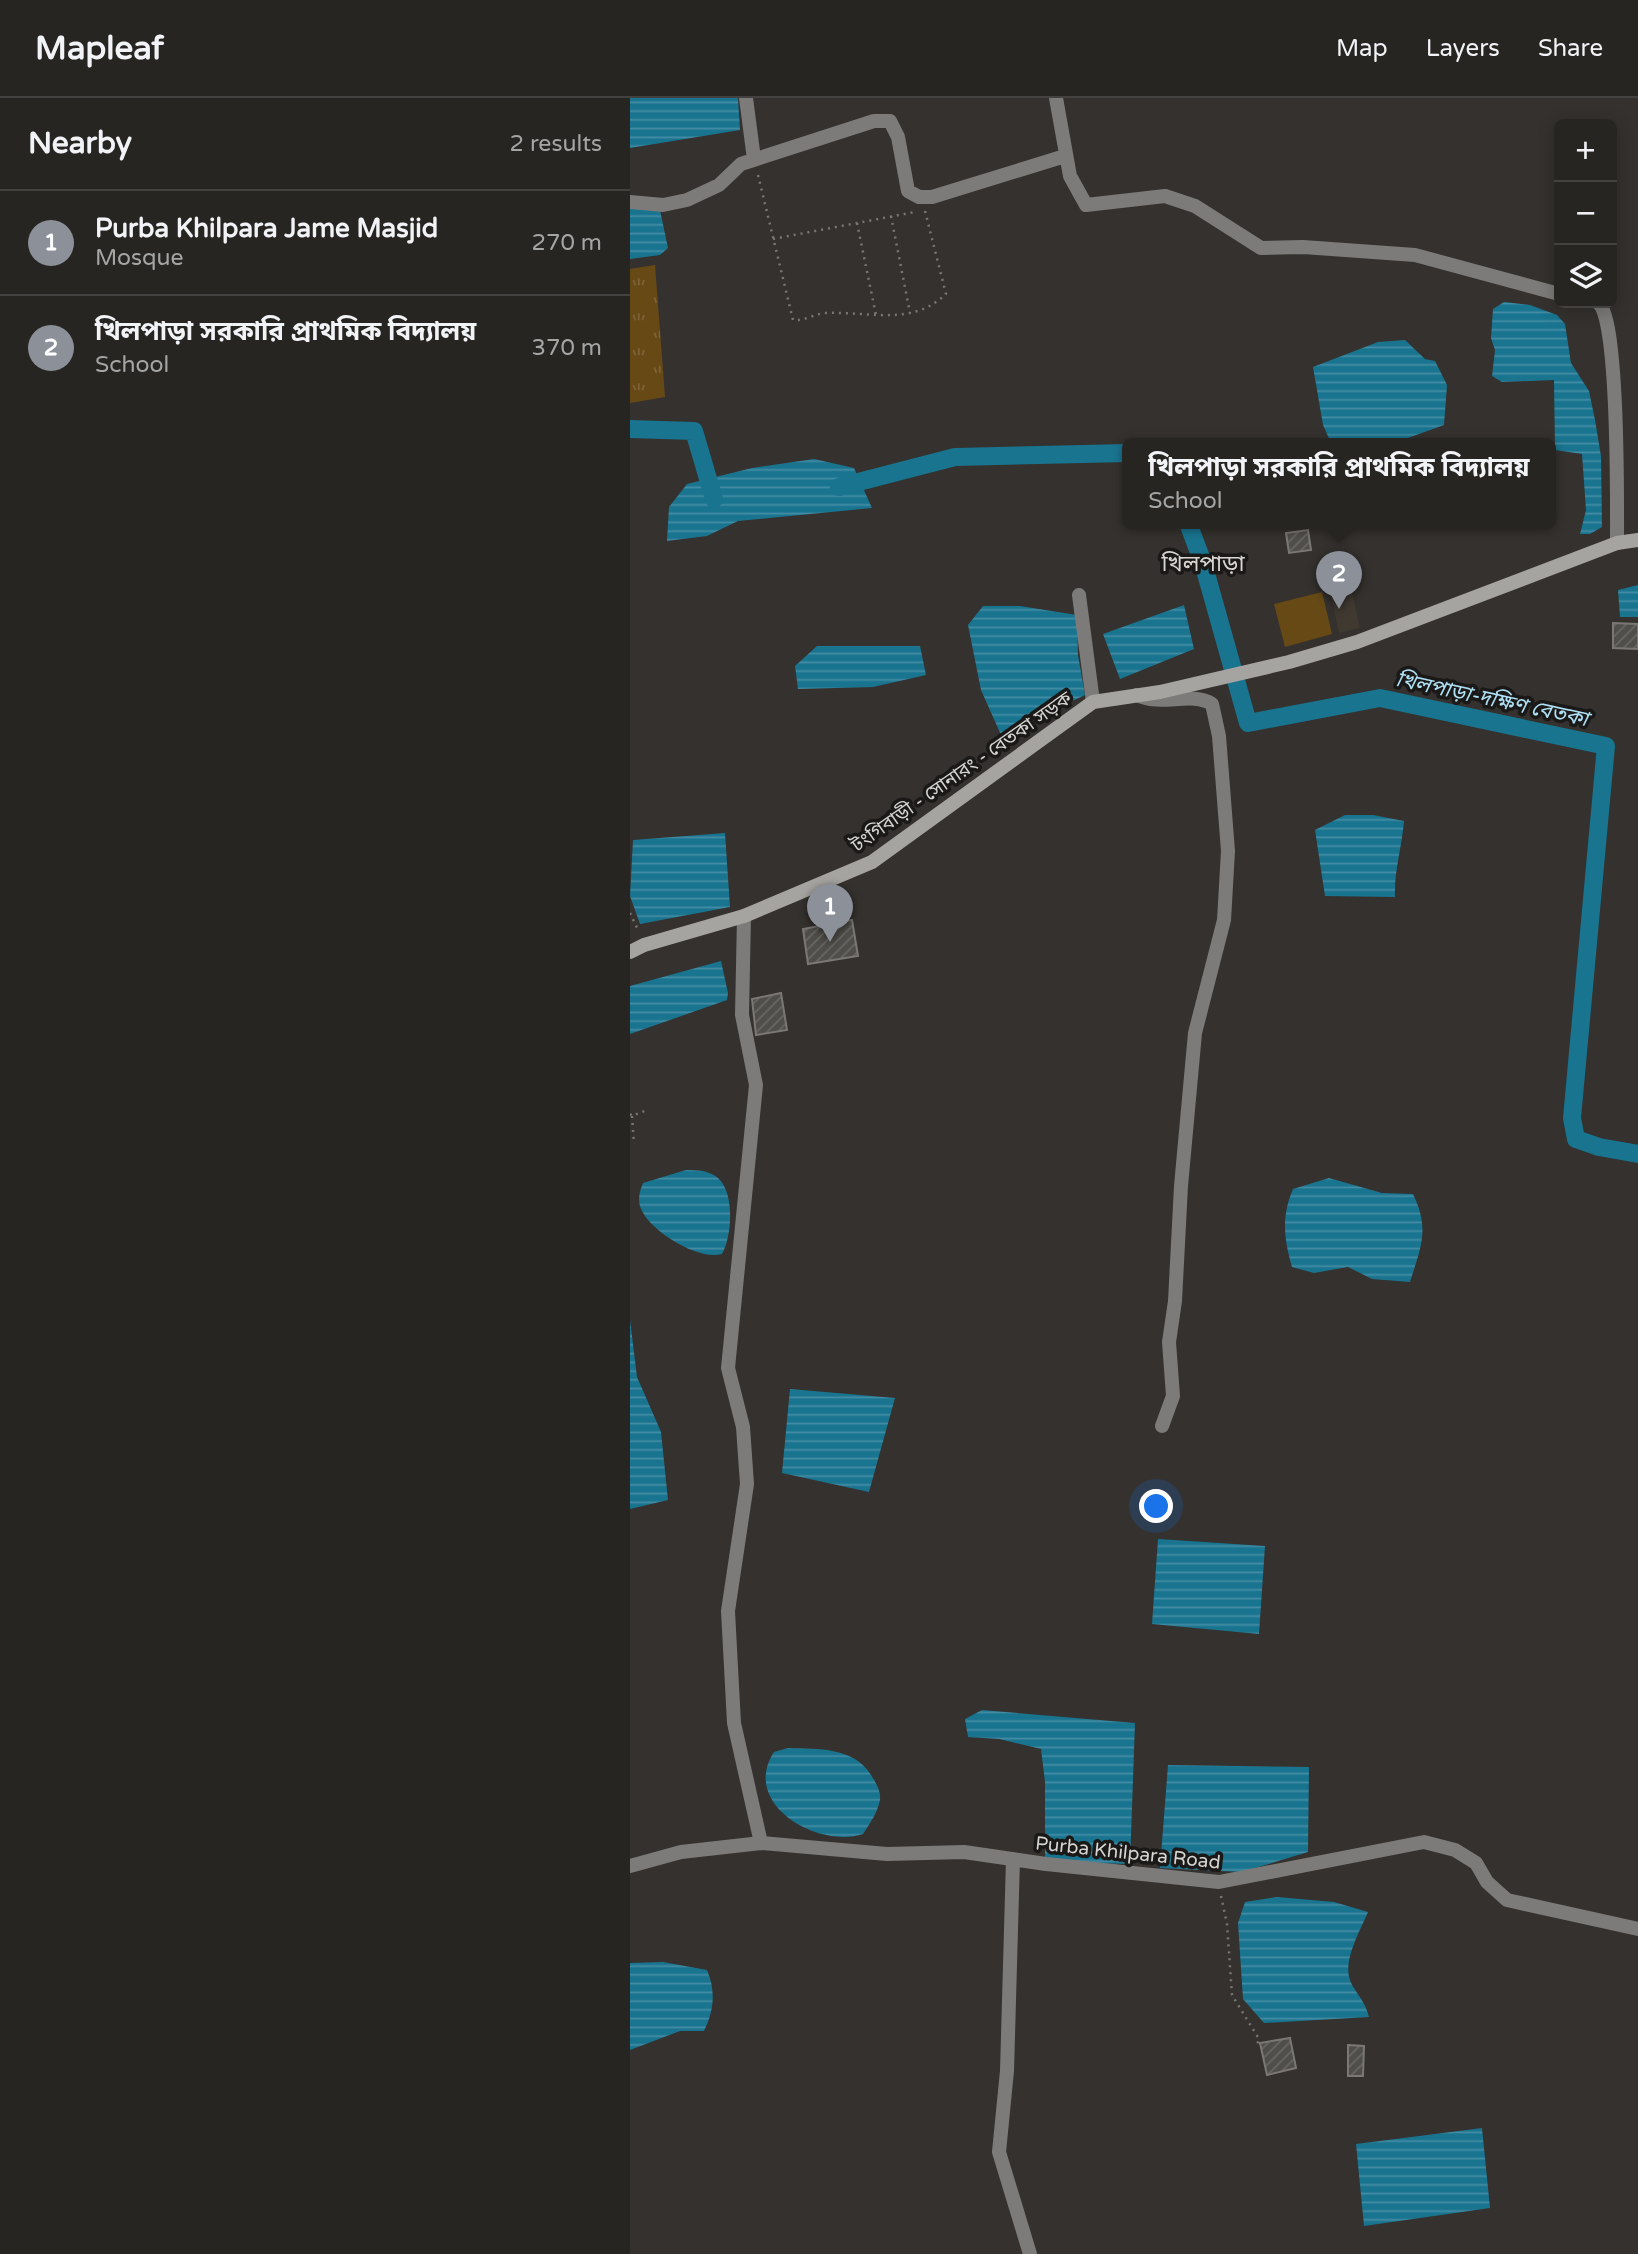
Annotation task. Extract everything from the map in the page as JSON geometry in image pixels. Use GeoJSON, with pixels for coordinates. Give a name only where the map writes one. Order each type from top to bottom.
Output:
{"type":"FeatureCollection","features":[{"type":"Feature","properties":{"kind":"street"},"geometry":{"type":"LineString","coordinates":[[746,98],[754,159]]}},
{"type":"Feature","properties":{"kind":"street"},"geometry":{"type":"LineString","coordinates":[[1056,98],[1070,176],[1086,205],[1164,196],[1195,206],[1261,248],[1303,247],[1415,255],[1554,292]]}},
{"type":"Feature","properties":{"kind":"street"},"geometry":{"type":"LineString","coordinates":[[630,202],[663,205],[687,200],[719,185],[741,164],[874,121],[890,121],[898,138],[908,191],[919,197],[932,197],[1065,156]]}},
{"type":"Feature","properties":{"kind":"street"},"geometry":{"type":"LineString","coordinates":[[1602,308],[1607,314],[1615,390],[1618,543],[1638,540]]}},
{"type":"Feature","properties":{"kind":"street","name":"টংগিবাড়ী - সোনারং - বেতকা সড়ক"},"geometry":{"type":"LineString","coordinates":[[630,952],[644,944],[744,916],[872,862],[1093,702],[1160,692],[1357,642],[1618,543]]}},
{"type":"Feature","properties":{"kind":"street"},"geometry":{"type":"LineString","coordinates":[[1079,595],[1093,702]]}},
{"type":"Feature","properties":{"kind":"street"},"geometry":{"type":"LineString","coordinates":[[1137,695],[1154,701],[1203,699],[1212,704],[1219,736],[1228,851],[1224,920],[1195,1033],[1181,1186],[1175,1300],[1169,1342],[1173,1396],[1162,1426]]}},
{"type":"Feature","properties":{"kind":"street"},"geometry":{"type":"LineString","coordinates":[[744,916],[742,1015],[756,1085],[728,1368],[743,1427],[747,1484],[728,1611],[734,1723],[761,1843]]}},
{"type":"Feature","properties":{"kind":"street","name":"Purba Khilpara Road"},"geometry":{"type":"LineString","coordinates":[[630,1866],[681,1852],[761,1843],[887,1854],[964,1852],[1219,1882],[1424,1842],[1455,1850],[1476,1863],[1487,1882],[1507,1900],[1638,1929]]}},
{"type":"Feature","properties":{"kind":"street"},"geometry":{"type":"LineString","coordinates":[[1013,1859],[1007,2071],[999,2152],[1004,2179],[1024,2226],[1030,2254]]}},
{"type":"Feature","properties":{"kind":"path"},"geometry":{"type":"LineString","coordinates":[[754,159],[773,239],[793,320],[801,320],[817,313],[910,313],[933,306],[946,293],[925,210],[773,239]]}},
{"type":"Feature","properties":{"kind":"path"},"geometry":{"type":"LineString","coordinates":[[891,216],[910,313]]}},
{"type":"Feature","properties":{"kind":"path"},"geometry":{"type":"LineString","coordinates":[[857,223],[876,315]]}},
{"type":"Feature","properties":{"kind":"path"},"geometry":{"type":"LineString","coordinates":[[630,913],[644,944]]}},
{"type":"Feature","properties":{"kind":"path"},"geometry":{"type":"LineString","coordinates":[[634,1144],[631,1115],[647,1110]]}},
{"type":"Feature","properties":{"kind":"path"},"geometry":{"type":"LineString","coordinates":[[1219,1882],[1227,1924],[1231,1995],[1259,2039],[1256,2048]]}},
{"type":"Feature","properties":{"kind":"shaded area"},"geometry":{"type":"Polygon","coordinates":[[[1350,583],[1360,628],[1339,633],[1329,587],[1350,583]]]}},
{"type":"Feature","properties":{"kind":"green space"},"geometry":{"type":"Polygon","coordinates":[[[655,265],[665,397],[630,403],[630,269],[655,265]]]}},
{"type":"Feature","properties":{"kind":"green space"},"geometry":{"type":"Polygon","coordinates":[[[1322,592],[1332,634],[1285,647],[1274,604],[1322,592]]]}},
{"type":"Feature","properties":{"kind":"water"},"geometry":{"type":"Polygon","coordinates":[[[630,98],[738,98],[740,130],[630,148],[630,98]]]}},
{"type":"Feature","properties":{"kind":"water"},"geometry":{"type":"Polygon","coordinates":[[[630,208],[660,210],[668,248],[660,255],[630,259],[630,208]]]}},
{"type":"Feature","properties":{"kind":"water"},"geometry":{"type":"Polygon","coordinates":[[[1504,302],[1530,305],[1557,315],[1565,324],[1571,363],[1589,391],[1601,456],[1602,527],[1590,534],[1580,534],[1586,510],[1582,454],[1556,450],[1554,380],[1502,382],[1492,376],[1495,350],[1491,338],[1493,309],[1504,302]]]}},
{"type":"Feature","properties":{"kind":"water"},"geometry":{"type":"Polygon","coordinates":[[[1405,340],[1425,359],[1435,361],[1447,385],[1444,425],[1408,438],[1329,438],[1323,425],[1313,367],[1378,342],[1405,340]]]}},
{"type":"Feature","properties":{"kind":"water"},"geometry":{"type":"Polygon","coordinates":[[[814,459],[854,468],[872,508],[738,521],[707,536],[667,541],[669,507],[687,484],[752,468],[814,459]]]}},
{"type":"Feature","properties":{"kind":"water"},"geometry":{"type":"Polygon","coordinates":[[[1638,585],[1638,617],[1620,617],[1618,590],[1638,585]]]}},
{"type":"Feature","properties":{"kind":"water"},"geometry":{"type":"Polygon","coordinates":[[[1184,605],[1194,649],[1120,679],[1103,634],[1184,605]]]}},
{"type":"Feature","properties":{"kind":"water"},"geometry":{"type":"Polygon","coordinates":[[[983,606],[1020,606],[1077,615],[1078,655],[1085,695],[1001,735],[981,690],[968,625],[983,606]]]}},
{"type":"Feature","properties":{"kind":"water"},"geometry":{"type":"Polygon","coordinates":[[[817,646],[920,646],[926,675],[873,687],[798,689],[795,666],[817,646]]]}},
{"type":"Feature","properties":{"kind":"water"},"geometry":{"type":"Polygon","coordinates":[[[1345,815],[1373,815],[1404,821],[1395,897],[1325,896],[1315,830],[1345,815]]]}},
{"type":"Feature","properties":{"kind":"water"},"geometry":{"type":"Polygon","coordinates":[[[725,833],[730,907],[640,924],[630,896],[633,840],[725,833]]]}},
{"type":"Feature","properties":{"kind":"water"},"geometry":{"type":"Polygon","coordinates":[[[721,961],[727,1000],[630,1034],[630,986],[721,961]]]}},
{"type":"Feature","properties":{"kind":"water"},"geometry":{"type":"Polygon","coordinates":[[[686,1170],[710,1173],[718,1178],[727,1194],[730,1226],[722,1254],[701,1253],[677,1243],[655,1228],[639,1204],[643,1183],[686,1170]]]}},
{"type":"Feature","properties":{"kind":"water"},"geometry":{"type":"Polygon","coordinates":[[[1329,1178],[1382,1193],[1413,1194],[1421,1218],[1422,1238],[1410,1282],[1372,1279],[1348,1267],[1314,1273],[1292,1267],[1285,1228],[1293,1189],[1329,1178]]]}},
{"type":"Feature","properties":{"kind":"water"},"geometry":{"type":"Polygon","coordinates":[[[630,1320],[637,1377],[661,1432],[668,1500],[630,1509],[630,1320]]]}},
{"type":"Feature","properties":{"kind":"water"},"geometry":{"type":"Polygon","coordinates":[[[790,1389],[895,1398],[869,1492],[782,1473],[790,1389]]]}},
{"type":"Feature","properties":{"kind":"water"},"geometry":{"type":"Polygon","coordinates":[[[1158,1539],[1265,1546],[1259,1634],[1152,1624],[1158,1539]]]}},
{"type":"Feature","properties":{"kind":"water"},"geometry":{"type":"Polygon","coordinates":[[[982,1710],[1135,1723],[1130,1864],[1045,1862],[1045,1782],[1041,1749],[999,1739],[968,1737],[965,1719],[982,1710]]]}},
{"type":"Feature","properties":{"kind":"water"},"geometry":{"type":"Polygon","coordinates":[[[788,1748],[834,1751],[855,1759],[864,1766],[876,1784],[880,1797],[875,1814],[863,1834],[845,1837],[825,1835],[789,1818],[775,1805],[767,1789],[766,1771],[774,1752],[788,1748]]]}},
{"type":"Feature","properties":{"kind":"water"},"geometry":{"type":"Polygon","coordinates":[[[1168,1765],[1309,1767],[1308,1852],[1242,1872],[1160,1868],[1168,1765]]]}},
{"type":"Feature","properties":{"kind":"water"},"geometry":{"type":"Polygon","coordinates":[[[1277,1897],[1334,1902],[1368,1912],[1354,1944],[1348,1969],[1351,1982],[1369,2017],[1264,2023],[1243,1999],[1238,1923],[1245,1902],[1277,1897]]]}},
{"type":"Feature","properties":{"kind":"water"},"geometry":{"type":"Polygon","coordinates":[[[663,1962],[707,1970],[713,1993],[712,2008],[704,2031],[680,2031],[630,2050],[630,1963],[663,1962]]]}},
{"type":"Feature","properties":{"kind":"water"},"geometry":{"type":"Polygon","coordinates":[[[1482,2128],[1490,2208],[1364,2226],[1356,2144],[1482,2128]]]}},
{"type":"Feature","properties":{"kind":"building"},"geometry":{"type":"Polygon","coordinates":[[[1308,530],[1311,550],[1289,553],[1286,533],[1308,530]]]}},
{"type":"Feature","properties":{"kind":"building"},"geometry":{"type":"Polygon","coordinates":[[[1613,623],[1638,624],[1638,649],[1613,648],[1613,623]]]}},
{"type":"Feature","properties":{"kind":"building"},"geometry":{"type":"Polygon","coordinates":[[[852,920],[858,956],[808,964],[803,929],[852,920]]]}},
{"type":"Feature","properties":{"kind":"building"},"geometry":{"type":"Polygon","coordinates":[[[781,993],[787,1030],[756,1035],[752,999],[781,993]]]}},
{"type":"Feature","properties":{"kind":"building"},"geometry":{"type":"Polygon","coordinates":[[[1290,2038],[1296,2068],[1267,2075],[1260,2043],[1290,2038]]]}},
{"type":"Feature","properties":{"kind":"building"},"geometry":{"type":"Polygon","coordinates":[[[1348,2045],[1364,2046],[1363,2076],[1348,2076],[1348,2045]]]}},
{"type":"Feature","properties":{"kind":"waterway","name":"খিলপাড়া-দক্ষিণ বেতকা"},"geometry":{"type":"LineString","coordinates":[[630,429],[694,431],[714,499]]}},
{"type":"Feature","properties":{"kind":"waterway","name":"খিলপাড়া-দক্ষিণ বেতকা"},"geometry":{"type":"LineString","coordinates":[[839,487],[955,457],[1122,453]]}},
{"type":"Feature","properties":{"kind":"waterway","name":"খিলপাড়া-দক্ষিণ বেতকা"},"geometry":{"type":"LineString","coordinates":[[1190,529],[1203,563],[1248,723],[1380,698],[1606,746],[1572,1118],[1576,1139],[1599,1147],[1638,1154]]}},
{"type":"Feature","properties":{"kind":"place","name":"খিলপাড়া সরকারি প্রাথমিক বিদ্যালয়"},"geometry":{"type":"Point","coordinates":[1339,609]}},
{"type":"Feature","properties":{"kind":"place","name":"Purba Khilpara Jame Masjid"},"geometry":{"type":"Point","coordinates":[830,942]}},
{"type":"Feature","properties":{"kind":"district","name":"খিলপাড়া"},"geometry":{"type":"Point","coordinates":[1203,563]}}]}
